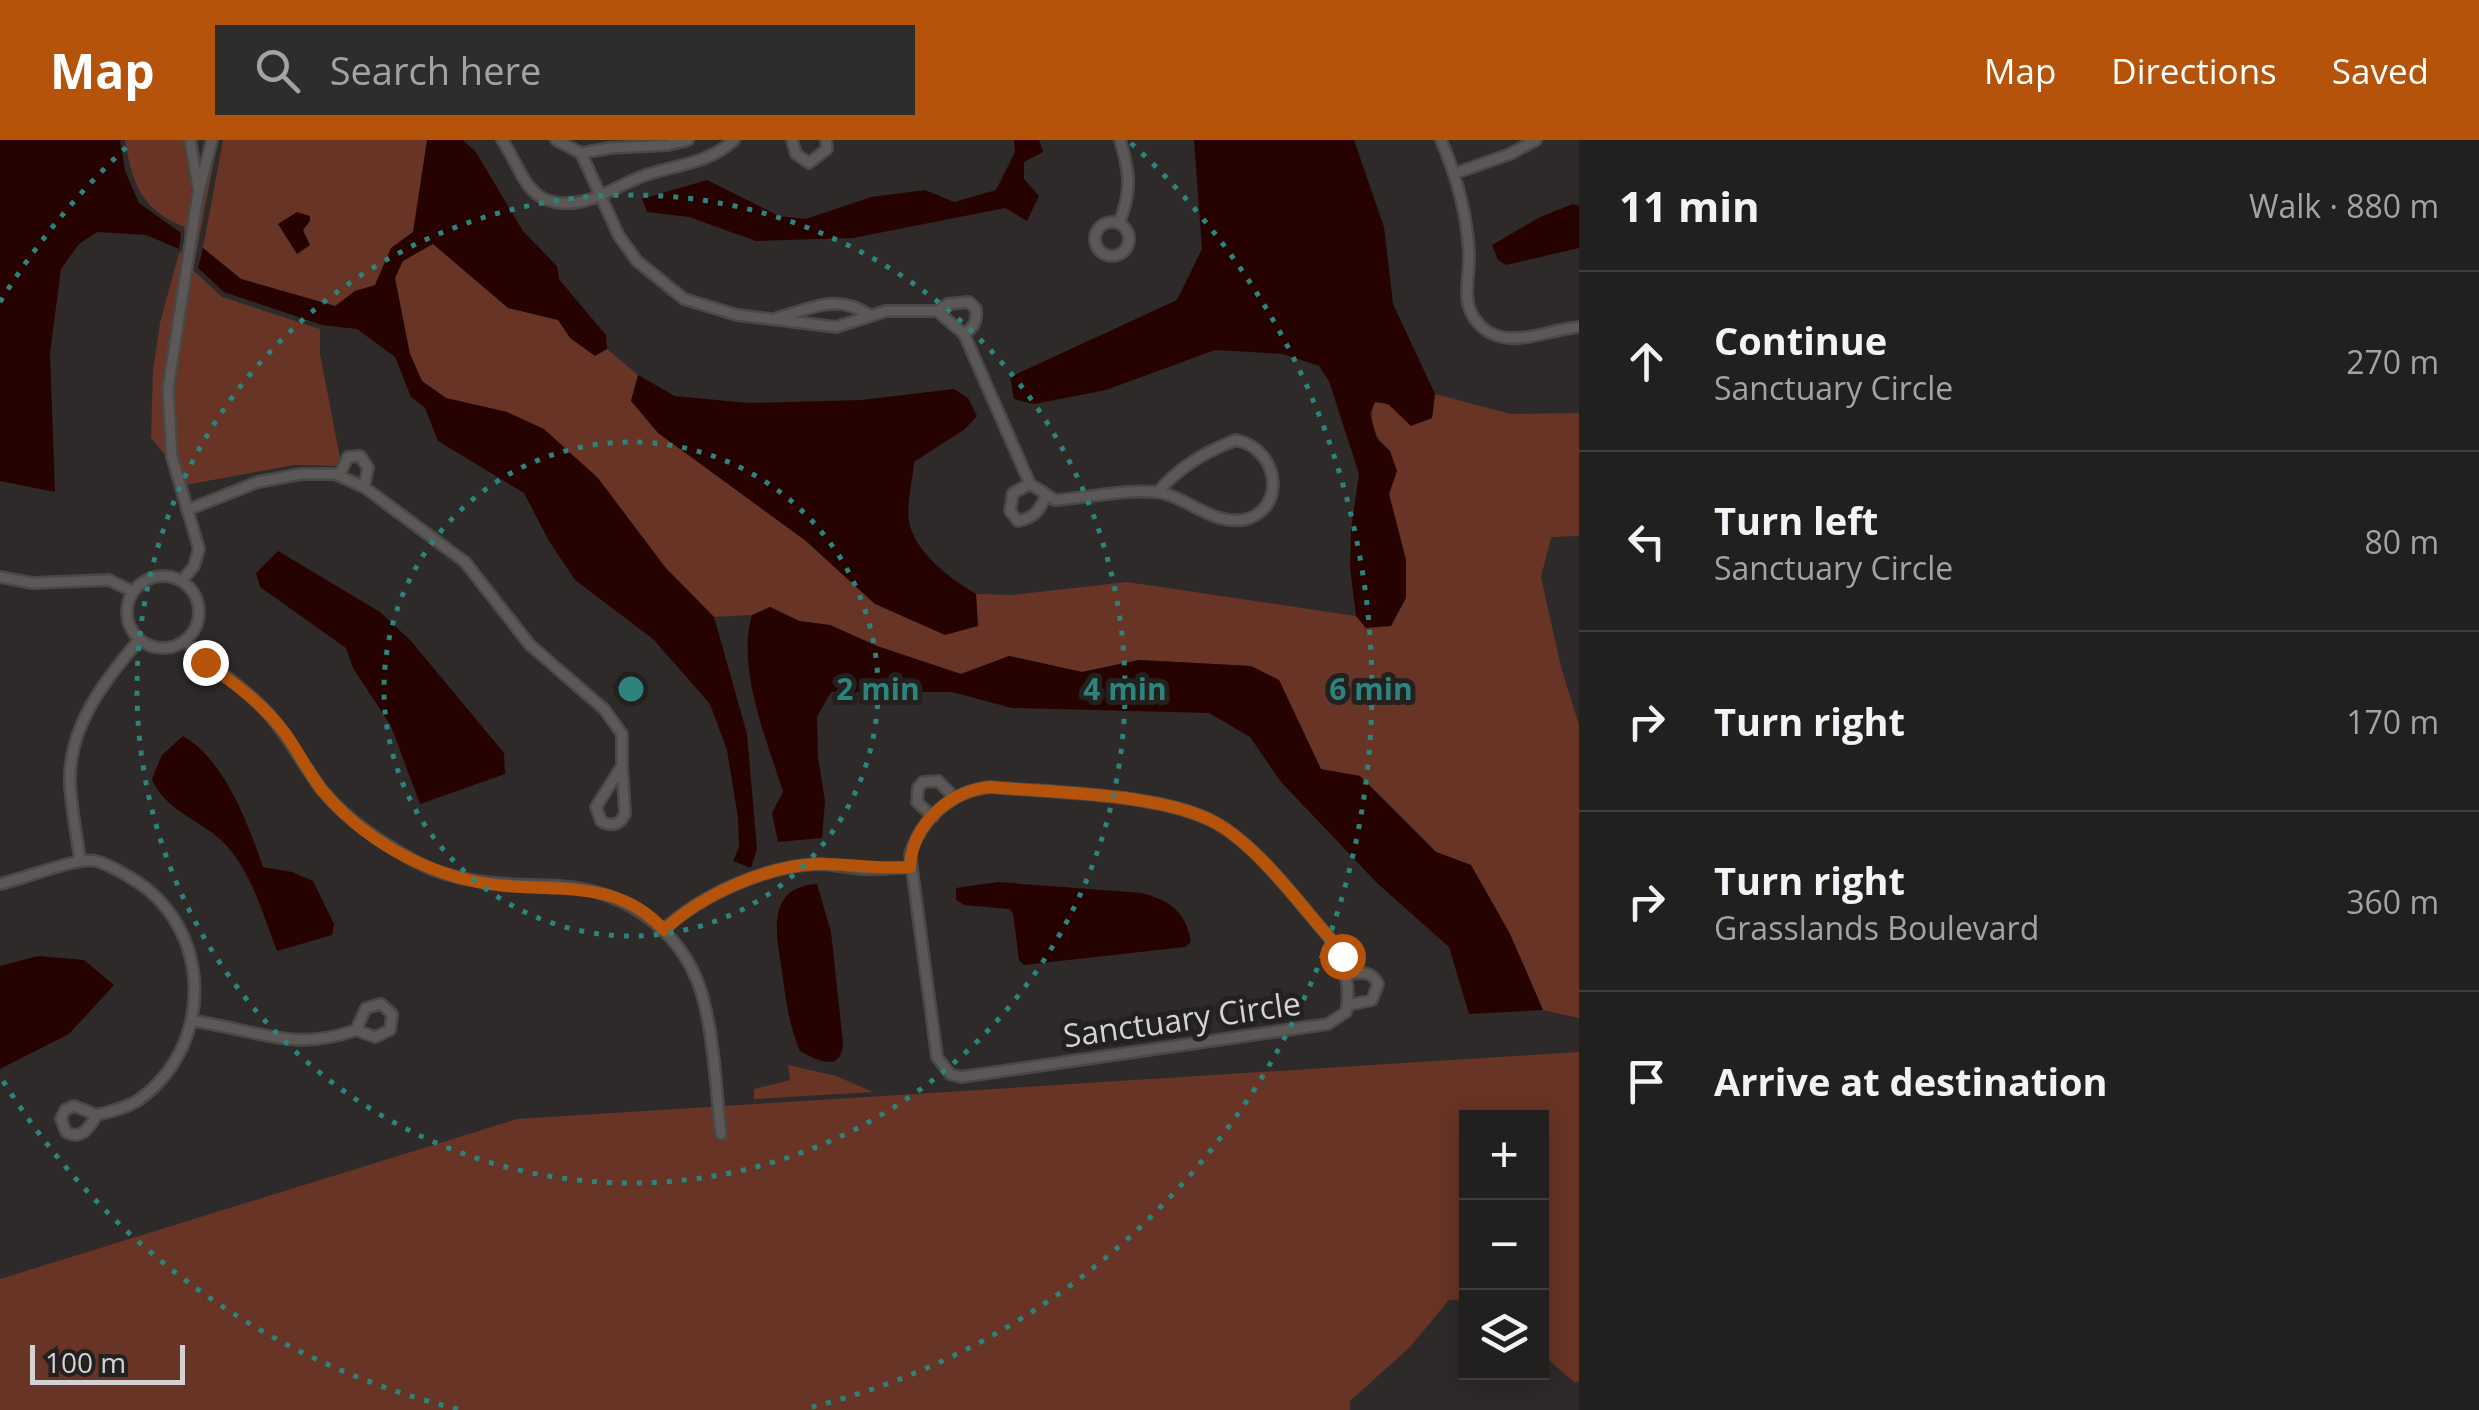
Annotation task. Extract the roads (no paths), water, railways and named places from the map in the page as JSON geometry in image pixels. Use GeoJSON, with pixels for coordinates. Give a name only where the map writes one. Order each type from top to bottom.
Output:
{"type":"FeatureCollection","features":[{"type":"Feature","properties":{"kind":"street"},"geometry":{"type":"LineString","coordinates":[[190,140],[198,194]]}},
{"type":"Feature","properties":{"kind":"street"},"geometry":{"type":"LineString","coordinates":[[182,581],[194,566],[199,548],[172,457],[168,389],[198,194],[212,140]]}},
{"type":"Feature","properties":{"kind":"street"},"geometry":{"type":"LineString","coordinates":[[502,140],[530,188],[544,200],[566,204],[600,197],[647,174],[708,159],[734,140]]}},
{"type":"Feature","properties":{"kind":"street"},"geometry":{"type":"LineString","coordinates":[[556,140],[582,153],[668,146],[688,140]]}},
{"type":"Feature","properties":{"kind":"street"},"geometry":{"type":"LineString","coordinates":[[792,140],[796,154],[809,163],[827,149],[826,140]]}},
{"type":"Feature","properties":{"kind":"street"},"geometry":{"type":"LineString","coordinates":[[1118,223],[1129,200],[1127,164],[1120,140]]}},
{"type":"Feature","properties":{"kind":"street"},"geometry":{"type":"LineString","coordinates":[[1441,140],[1456,173],[1468,235],[1468,304],[1480,326],[1510,338],[1579,327]]}},
{"type":"Feature","properties":{"kind":"street"},"geometry":{"type":"LineString","coordinates":[[1456,173],[1510,154],[1536,140]]}},
{"type":"Feature","properties":{"kind":"street"},"geometry":{"type":"LineString","coordinates":[[582,153],[620,236],[638,261],[684,300],[770,320],[836,326],[868,314],[937,311],[964,334],[1030,484],[1046,496],[1055,500],[1158,492],[1224,520],[1247,520],[1264,506],[1274,488],[1272,470],[1260,450],[1236,440],[1209,450],[1173,474],[1158,492]]}},
{"type":"Feature","properties":{"kind":"street"},"geometry":{"type":"LineString","coordinates":[[770,320],[801,308],[838,302],[868,314]]}},
{"type":"Feature","properties":{"kind":"street"},"geometry":{"type":"LineString","coordinates":[[937,311],[948,304],[970,302],[977,318],[972,329],[964,334]]}},
{"type":"Feature","properties":{"kind":"street"},"geometry":{"type":"LineString","coordinates":[[339,476],[348,456],[360,456],[368,468],[364,487]]}},
{"type":"Feature","properties":{"kind":"street"},"geometry":{"type":"LineString","coordinates":[[186,510],[276,478],[320,473],[364,487],[465,562],[530,645],[604,708],[622,734],[626,814],[620,822],[610,825],[598,817],[596,807],[622,766]]}},
{"type":"Feature","properties":{"kind":"street"},"geometry":{"type":"LineString","coordinates":[[1030,484],[1013,493],[1010,511],[1018,521],[1030,519],[1046,496]]}},
{"type":"Feature","properties":{"kind":"street"},"geometry":{"type":"LineString","coordinates":[[161,575],[182,581],[191,589],[199,610],[198,622],[185,641],[162,649],[140,640],[132,632],[126,612],[132,591],[150,577],[161,575]]}},
{"type":"Feature","properties":{"kind":"street"},"geometry":{"type":"LineString","coordinates":[[0,577],[32,584],[109,580],[132,591]]}},
{"type":"Feature","properties":{"kind":"street"},"geometry":{"type":"LineString","coordinates":[[80,860],[70,784],[77,734],[91,702],[140,640]]}},
{"type":"Feature","properties":{"kind":"street"},"geometry":{"type":"LineString","coordinates":[[185,641],[262,707],[322,790],[377,840],[424,866],[458,878],[511,886],[581,888],[608,895],[633,907],[664,930],[695,974],[706,1007],[721,1134]]}},
{"type":"Feature","properties":{"kind":"street","name":"Sanctuary Circle"},"geometry":{"type":"LineString","coordinates":[[910,867],[937,1058],[950,1074],[961,1077],[1328,1024],[1338,1020],[1348,1004],[1342,956],[1334,943],[1245,844],[1193,812],[1164,804],[990,787],[954,797],[938,781],[923,782],[918,788],[918,802],[933,817]]}},
{"type":"Feature","properties":{"kind":"street"},"geometry":{"type":"LineString","coordinates":[[664,930],[690,906],[793,866],[879,870],[910,867],[917,835],[954,797]]}},
{"type":"Feature","properties":{"kind":"street"},"geometry":{"type":"LineString","coordinates":[[0,884],[32,878],[80,860],[97,861],[143,885],[168,910],[193,960],[196,984],[186,1040],[168,1068],[140,1099],[97,1115]]}},
{"type":"Feature","properties":{"kind":"street"},"geometry":{"type":"LineString","coordinates":[[1344,975],[1367,973],[1378,984],[1372,1000],[1348,1004]]}},
{"type":"Feature","properties":{"kind":"street"},"geometry":{"type":"LineString","coordinates":[[192,1021],[294,1042],[332,1038],[356,1030],[375,1037],[386,1034],[393,1025],[392,1014],[386,1006],[370,1005],[362,1012],[356,1030]]}}]}
